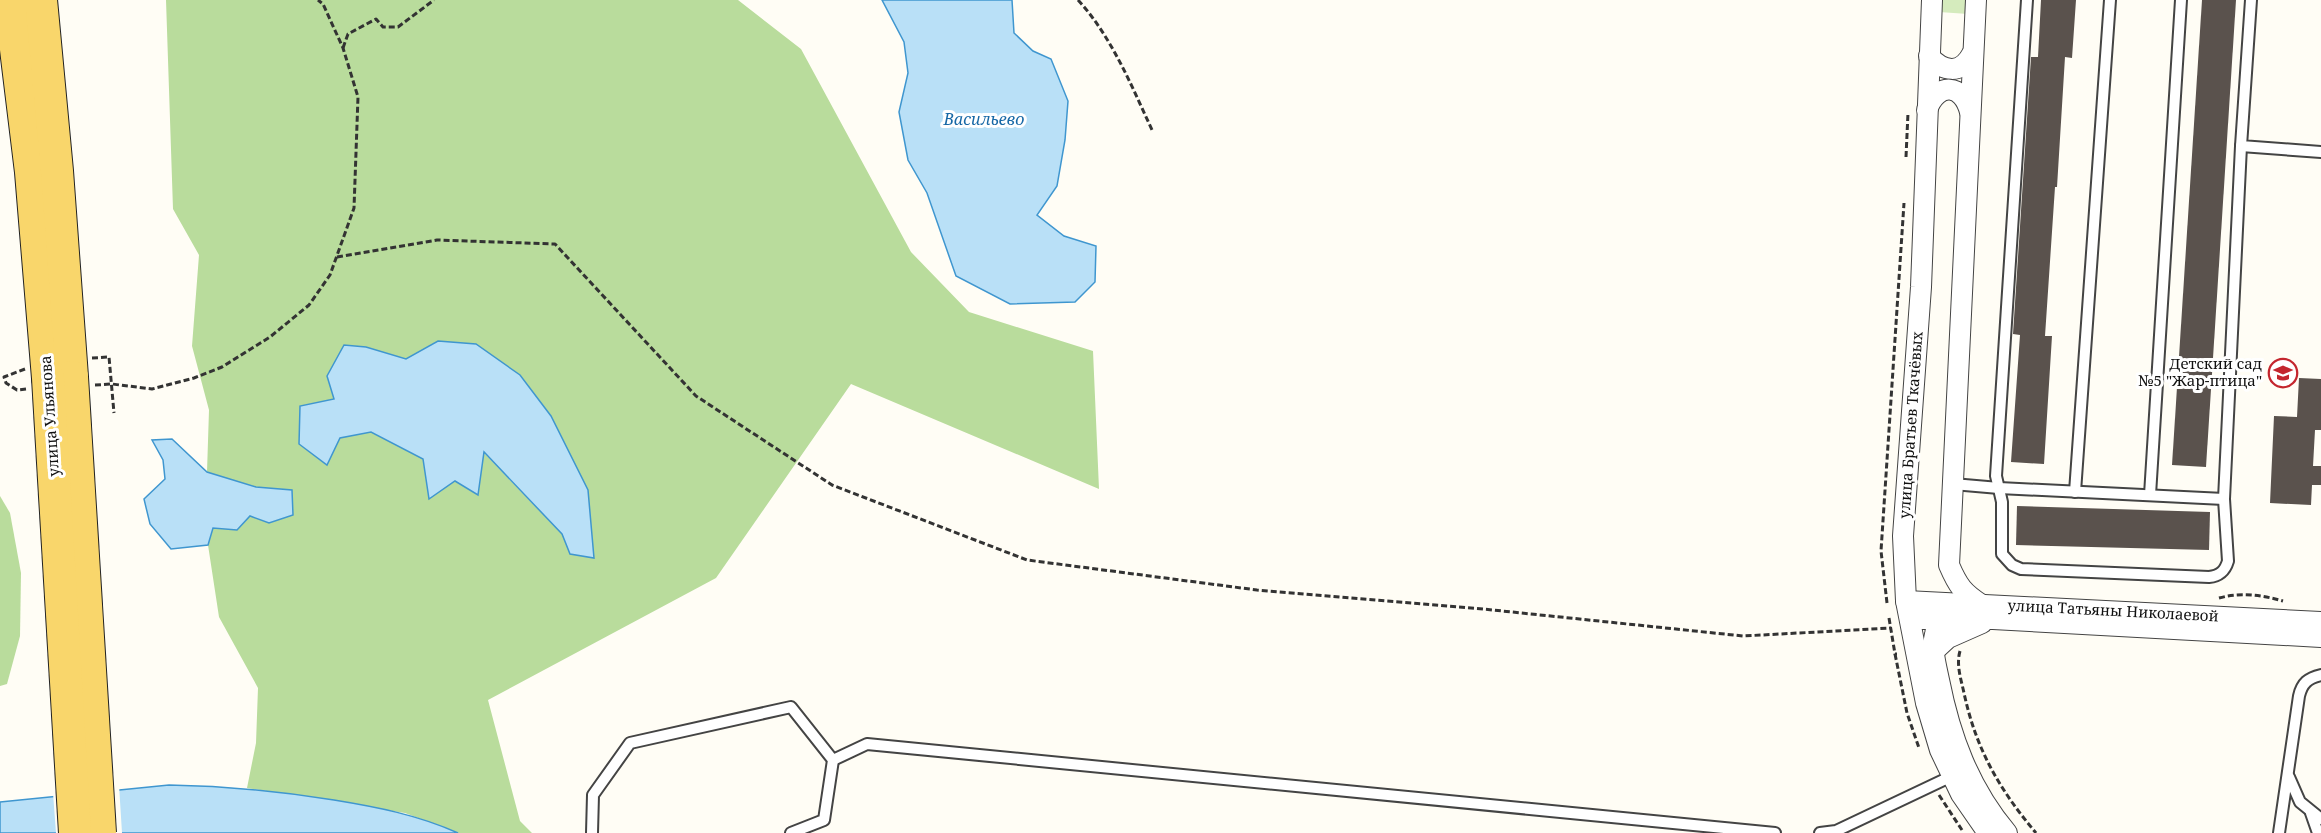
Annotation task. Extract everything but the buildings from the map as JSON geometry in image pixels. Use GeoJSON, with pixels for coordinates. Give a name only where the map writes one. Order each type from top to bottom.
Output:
{"type":"FeatureCollection","features":[{"type":"Feature","properties":{"kind":"main road","name":"улица Ульянова"},"geometry":{"type":"LineString","coordinates":[[10,0],[59,370],[100,833]]}},
{"type":"Feature","properties":{"kind":"main road","name":"улица Ульянова"},"geometry":{"type":"LineString","coordinates":[[41,0],[57,171],[59,370],[75,833]]}},
{"type":"Feature","properties":{"kind":"street","name":"улица Братьев Ткачёвых"},"geometry":{"type":"LineString","coordinates":[[1932,0],[1929,56],[1918,110],[1921,287],[1903,536],[1908,610],[1926,703],[1940,750],[1952,776],[1961,794],[1988,833]]}},
{"type":"Feature","properties":{"kind":"street"},"geometry":{"type":"LineString","coordinates":[[1976,0],[1949,565],[1943,611],[1935,634],[1934,651],[1955,745],[1974,787],[2007,833]]}},
{"type":"Feature","properties":{"kind":"street"},"geometry":{"type":"LineString","coordinates":[[1929,56],[1935,63],[1946,69],[1956,69],[1967,64],[1972,54]]}},
{"type":"Feature","properties":{"kind":"street"},"geometry":{"type":"LineString","coordinates":[[1918,110],[1937,94],[1947,90],[1959,92],[1967,99],[1970,112]]}},
{"type":"Feature","properties":{"kind":"street"},"geometry":{"type":"LineString","coordinates":[[1934,651],[1948,638],[1969,627],[1988,612],[1957,585],[1949,565]]}},
{"type":"Feature","properties":{"kind":"street","name":"улица Татьяны Николаевой"},"geometry":{"type":"LineString","coordinates":[[1908,610],[2321,622]]}},
{"type":"Feature","properties":{"kind":"street","name":"улица Татьяны Николаевой"},"geometry":{"type":"LineString","coordinates":[[1988,612],[2321,637]]}},
{"type":"Feature","properties":{"kind":"lane"},"geometry":{"type":"LineString","coordinates":[[2027,0],[1996,476],[2002,502],[2002,554],[2012,565],[2022,569],[2216,576],[2222,573],[2228,561],[2224,499],[2241,146],[2251,0]]}},
{"type":"Feature","properties":{"kind":"lane"},"geometry":{"type":"LineString","coordinates":[[2075,492],[2110,0]]}},
{"type":"Feature","properties":{"kind":"lane"},"geometry":{"type":"LineString","coordinates":[[2150,495],[2181,0]]}},
{"type":"Feature","properties":{"kind":"lane"},"geometry":{"type":"LineString","coordinates":[[2241,146],[2321,152]]}},
{"type":"Feature","properties":{"kind":"lane"},"geometry":{"type":"LineString","coordinates":[[1953,484],[2224,499]]}},
{"type":"Feature","properties":{"kind":"lane"},"geometry":{"type":"LineString","coordinates":[[2279,833],[2302,685],[2311,677],[2321,675]]}},
{"type":"Feature","properties":{"kind":"lane"},"geometry":{"type":"LineString","coordinates":[[592,833],[593,795],[630,743],[791,707],[833,760],[824,820],[791,833]]}},
{"type":"Feature","properties":{"kind":"lane"},"geometry":{"type":"LineString","coordinates":[[833,760],[867,744],[1775,833]]}},
{"type":"Feature","properties":{"kind":"lane"},"geometry":{"type":"LineString","coordinates":[[2288,768],[2290,782],[2300,802],[2321,819]]}},
{"type":"Feature","properties":{"kind":"lane"},"geometry":{"type":"LineString","coordinates":[[1820,833],[1836,831],[1952,776]]}},
{"type":"Feature","properties":{"kind":"lane"},"geometry":{"type":"LineString","coordinates":[[2311,813],[2318,833]]}},
{"type":"Feature","properties":{"kind":"path"},"geometry":{"type":"LineString","coordinates":[[194,378],[222,367],[278,331],[309,305],[330,275],[354,208],[358,97],[343,48],[323,4],[318,0]]}},
{"type":"Feature","properties":{"kind":"path"},"geometry":{"type":"LineString","coordinates":[[343,48],[348,34],[376,19],[383,27],[398,27],[434,0]]}},
{"type":"Feature","properties":{"kind":"path"},"geometry":{"type":"LineString","coordinates":[[1078,0],[1092,16],[1121,67],[1153,132]]}},
{"type":"Feature","properties":{"kind":"path"},"geometry":{"type":"LineString","coordinates":[[1906,165],[1918,110]]}},
{"type":"Feature","properties":{"kind":"path"},"geometry":{"type":"LineString","coordinates":[[1881,551],[1905,199]]}},
{"type":"Feature","properties":{"kind":"path"},"geometry":{"type":"LineString","coordinates":[[337,257],[438,240],[555,244],[696,396],[832,485],[1027,560],[1257,590],[1483,609],[1743,636],[1891,628]]}},
{"type":"Feature","properties":{"kind":"path"},"geometry":{"type":"LineString","coordinates":[[4,376],[59,370],[109,357],[114,413]]}},
{"type":"Feature","properties":{"kind":"path"},"geometry":{"type":"LineString","coordinates":[[1967,645],[1959,652],[1958,666],[1976,738],[2013,806],[2036,833]]}},
{"type":"Feature","properties":{"kind":"green space"},"geometry":{"type":"Polygon","coordinates":[[[166,0],[738,0],[801,49],[911,252],[969,312],[1093,351],[1099,489],[851,384],[716,578],[488,700],[520,821],[532,833],[458,833],[405,813],[247,788],[256,743],[258,688],[219,617],[208,545],[213,528],[237,530],[250,516],[292,491],[256,487],[207,472],[209,410],[192,346],[199,255],[173,209],[166,0]],[[438,341],[406,359],[366,347],[334,399],[300,406],[326,465],[340,438],[371,432],[423,459],[478,495],[483,452],[562,534],[570,554],[588,490],[551,416],[520,375],[438,341]]]}},
{"type":"Feature","properties":{"kind":"green space"},"geometry":{"type":"Polygon","coordinates":[[[1940,0],[1969,0],[1968,14],[1939,12],[1940,0]]]}},
{"type":"Feature","properties":{"kind":"green space"},"geometry":{"type":"Polygon","coordinates":[[[0,496],[10,513],[21,573],[20,636],[7,684],[0,686],[0,496]]]}},
{"type":"Feature","properties":{"kind":"water","name":"Васильево"},"geometry":{"type":"Polygon","coordinates":[[[882,0],[1012,0],[1014,33],[1033,51],[1051,59],[1068,101],[1065,140],[1057,186],[1037,215],[1064,236],[1096,246],[1095,282],[1075,302],[1010,304],[956,276],[927,193],[908,160],[899,112],[908,73],[904,42],[882,0]]]}},
{"type":"Feature","properties":{"kind":"water"},"geometry":{"type":"Polygon","coordinates":[[[438,341],[476,344],[520,375],[551,416],[588,490],[594,558],[570,554],[562,534],[484,452],[478,495],[455,481],[429,499],[423,459],[371,432],[340,438],[327,465],[299,444],[300,406],[334,399],[327,376],[344,345],[366,347],[406,359],[438,341]]]}},
{"type":"Feature","properties":{"kind":"water"},"geometry":{"type":"Polygon","coordinates":[[[172,439],[207,472],[256,487],[292,490],[293,515],[269,523],[250,516],[237,530],[213,528],[208,545],[171,549],[150,524],[144,499],[165,479],[163,460],[152,440],[172,439]]]}},
{"type":"Feature","properties":{"kind":"water"},"geometry":{"type":"Polygon","coordinates":[[[169,785],[211,786],[334,800],[397,812],[458,833],[0,833],[0,802],[169,785]]]}},
{"type":"Feature","properties":{"kind":"pier"},"geometry":{"type":"Polygon","coordinates":[[[119,785],[122,833],[56,833],[53,793],[119,785]]]}},
{"type":"Feature","properties":{"kind":"place","name":"Детский сад №5 \"Жар-птица\""},"geometry":{"type":"Point","coordinates":[2283,373]}}]}
